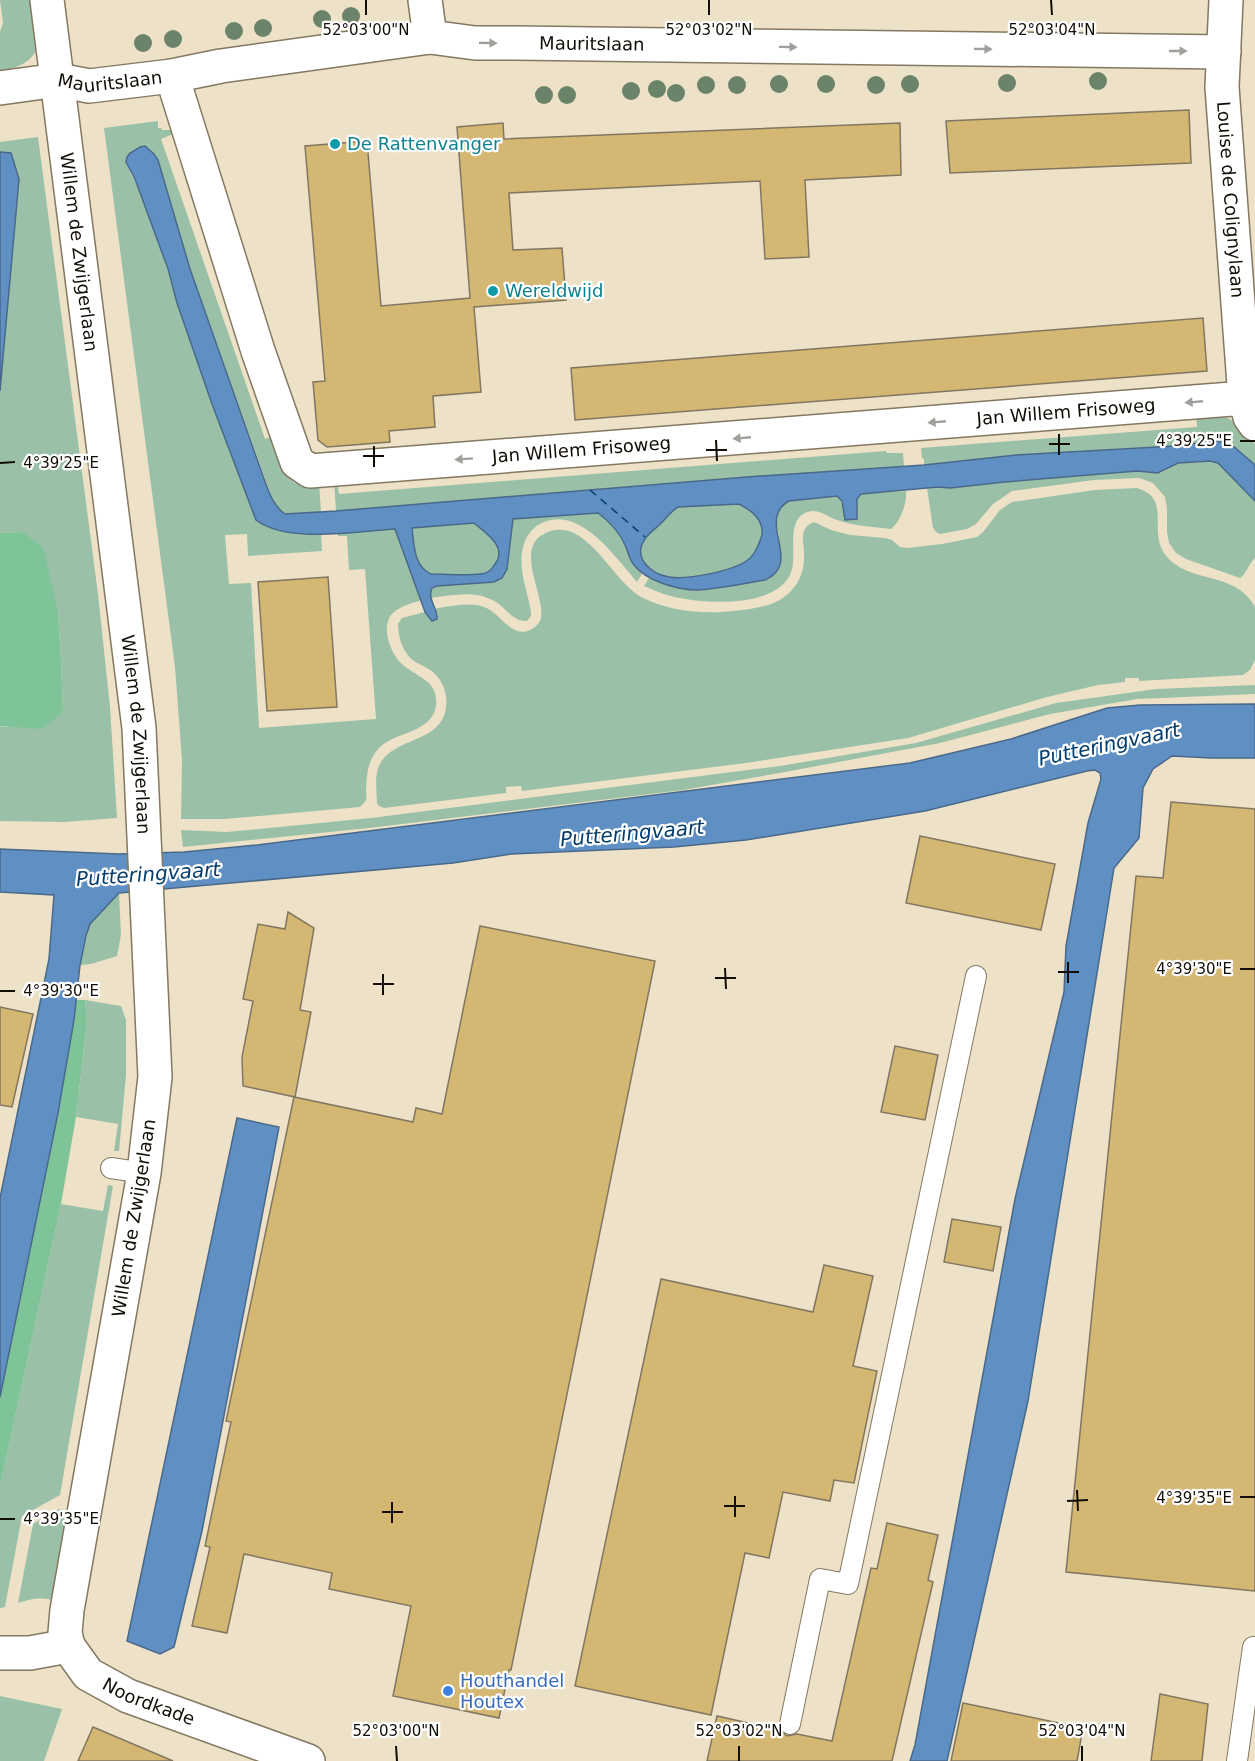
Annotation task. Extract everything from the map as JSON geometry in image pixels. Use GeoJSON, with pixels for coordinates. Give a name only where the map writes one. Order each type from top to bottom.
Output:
{"type":"FeatureCollection","features":[{"type":"Feature","properties":{"kind":"street","name":"Willem de Zwijgerlaan"},"geometry":{"type":"LineString","coordinates":[[47,0],[139,728],[155,1077],[144,1173],[67,1610],[65,1633],[68,1646]]}},
{"type":"Feature","properties":{"kind":"street"},"geometry":{"type":"LineString","coordinates":[[425,0],[430,37]]}},
{"type":"Feature","properties":{"kind":"street","name":"Louise de Colignylaan"},"geometry":{"type":"LineString","coordinates":[[1226,0],[1222,87],[1250,411]]}},
{"type":"Feature","properties":{"kind":"street","name":"Mauritslaan"},"geometry":{"type":"LineString","coordinates":[[0,88],[58,80],[89,86],[172,76],[221,66],[430,37],[475,43],[1224,52]]}},
{"type":"Feature","properties":{"kind":"street","name":"Jan Willem Frisoweg"},"geometry":{"type":"LineString","coordinates":[[172,76],[258,351],[297,462],[310,471],[1250,411]]}},
{"type":"Feature","properties":{"kind":"street"},"geometry":{"type":"LineString","coordinates":[[0,1653],[30,1653],[68,1646]]}},
{"type":"Feature","properties":{"kind":"street","name":"Noordkade"},"geometry":{"type":"LineString","coordinates":[[68,1646],[88,1674],[128,1696],[308,1761]]}},
{"type":"Feature","properties":{"kind":"lane"},"geometry":{"type":"LineString","coordinates":[[790,1724],[820,1579],[848,1584],[976,976]]}},
{"type":"Feature","properties":{"kind":"lane"},"geometry":{"type":"LineString","coordinates":[[111,1168],[144,1173]]}},
{"type":"Feature","properties":{"kind":"lane"},"geometry":{"type":"LineString","coordinates":[[1237,1761],[1253,1647],[1255,1647]]}},
{"type":"Feature","properties":{"kind":"green space"},"geometry":{"type":"Polygon","coordinates":[[[0,0],[34,0],[38,40],[36,50],[29,60],[24,64],[0,71],[0,32],[3,23],[0,0]]]}},
{"type":"Feature","properties":{"kind":"green space"},"geometry":{"type":"Polygon","coordinates":[[[158,121],[158,128],[172,130],[173,134],[161,139],[265,439],[277,435],[294,483],[319,482],[321,512],[285,514],[272,498],[190,269],[158,160],[148,148],[143,146],[136,148],[130,153],[126,162],[150,219],[177,303],[252,510],[296,534],[321,533],[322,551],[248,556],[247,534],[225,535],[229,584],[251,583],[259,728],[376,719],[365,569],[349,570],[347,536],[338,536],[338,533],[395,529],[422,600],[393,613],[387,624],[388,639],[393,653],[401,663],[430,684],[436,697],[436,706],[428,722],[394,738],[375,753],[368,768],[366,800],[360,807],[225,819],[181,819],[182,760],[175,667],[104,128],[158,121]]]}},
{"type":"Feature","properties":{"kind":"green space"},"geometry":{"type":"Polygon","coordinates":[[[38,137],[98,594],[110,707],[117,818],[64,822],[0,821],[0,726],[7,727],[63,712],[58,611],[22,532],[0,533],[0,391],[19,179],[11,153],[0,152],[0,142],[38,137]]]}},
{"type":"Feature","properties":{"kind":"green space"},"geometry":{"type":"Polygon","coordinates":[[[1196,413],[1225,417],[1236,423],[1255,444],[1255,465],[1234,447],[1216,441],[1175,446],[1016,455],[924,465],[922,458],[921,448],[1197,427],[1196,413]]]}},
{"type":"Feature","properties":{"kind":"green space"},"geometry":{"type":"Polygon","coordinates":[[[886,451],[887,453],[903,453],[904,467],[747,477],[336,511],[334,480],[337,479],[339,494],[886,451]]]}},
{"type":"Feature","properties":{"kind":"green space"},"geometry":{"type":"Polygon","coordinates":[[[1210,461],[1218,463],[1255,501],[1255,558],[1240,578],[1186,559],[1176,553],[1169,543],[1165,497],[1153,483],[1139,478],[1094,480],[1012,491],[993,504],[976,524],[967,529],[940,534],[933,528],[927,488],[950,488],[1137,471],[1161,473],[1178,463],[1210,461]]]}},
{"type":"Feature","properties":{"kind":"green space"},"geometry":{"type":"Polygon","coordinates":[[[1137,488],[1148,493],[1154,500],[1157,508],[1159,538],[1168,558],[1189,572],[1237,588],[1255,607],[1255,660],[1250,670],[1243,675],[1139,681],[1139,678],[1125,678],[1125,682],[1098,685],[1047,697],[908,738],[746,763],[522,791],[521,786],[506,787],[506,793],[384,808],[377,803],[377,775],[379,766],[386,756],[436,728],[443,719],[446,707],[446,696],[441,682],[434,673],[409,657],[400,640],[398,624],[402,618],[425,612],[432,621],[438,615],[435,609],[473,605],[490,610],[517,631],[530,630],[540,621],[541,612],[531,555],[533,545],[539,537],[549,531],[569,531],[580,537],[602,557],[632,591],[643,598],[687,611],[734,611],[764,606],[780,600],[793,589],[803,567],[804,531],[814,522],[850,535],[885,538],[892,540],[900,547],[907,548],[977,537],[1000,510],[1012,502],[1095,490],[1137,488]]]}},
{"type":"Feature","properties":{"kind":"green space"},"geometry":{"type":"Polygon","coordinates":[[[906,491],[903,511],[891,529],[850,524],[815,511],[807,512],[800,517],[794,531],[790,575],[781,586],[769,593],[738,601],[721,602],[671,596],[644,586],[649,578],[665,584],[696,590],[765,580],[779,543],[776,514],[782,505],[789,501],[837,496],[842,501],[845,520],[856,519],[857,499],[861,494],[906,491]]]}},
{"type":"Feature","properties":{"kind":"green space"},"geometry":{"type":"Polygon","coordinates":[[[739,504],[756,516],[762,529],[762,535],[755,551],[743,563],[711,574],[677,578],[662,575],[645,564],[641,553],[645,539],[678,507],[739,504]]]}},
{"type":"Feature","properties":{"kind":"green space"},"geometry":{"type":"Polygon","coordinates":[[[598,513],[622,539],[633,563],[642,574],[637,582],[596,536],[570,521],[556,519],[534,528],[528,535],[523,548],[521,560],[531,612],[527,621],[518,619],[494,601],[482,596],[463,594],[431,598],[432,588],[437,586],[494,582],[507,569],[513,519],[598,513]]]}},
{"type":"Feature","properties":{"kind":"green space"},"geometry":{"type":"Polygon","coordinates":[[[474,523],[497,546],[498,558],[491,570],[474,575],[431,574],[425,571],[416,555],[411,528],[474,523]]]}},
{"type":"Feature","properties":{"kind":"green space"},"geometry":{"type":"Polygon","coordinates":[[[22,532],[43,547],[58,611],[63,712],[42,729],[0,726],[0,533],[22,532]]]}},
{"type":"Feature","properties":{"kind":"green space"},"geometry":{"type":"Polygon","coordinates":[[[1255,685],[1255,694],[1137,699],[1050,714],[940,743],[683,790],[369,828],[183,847],[181,830],[227,832],[371,818],[780,766],[916,743],[1056,703],[1156,689],[1255,685]]]}},
{"type":"Feature","properties":{"kind":"green space"},"geometry":{"type":"Polygon","coordinates":[[[119,893],[121,935],[117,956],[80,965],[90,924],[119,893]]]}},
{"type":"Feature","properties":{"kind":"green space"},"geometry":{"type":"Polygon","coordinates":[[[76,1000],[85,1000],[87,1021],[76,1117],[61,1204],[0,1487],[0,1397],[58,1113],[76,1000]]]}},
{"type":"Feature","properties":{"kind":"green space"},"geometry":{"type":"Polygon","coordinates":[[[85,1000],[121,1006],[126,1020],[126,1075],[119,1151],[114,1151],[118,1124],[76,1117],[87,1021],[85,1000]]]}},
{"type":"Feature","properties":{"kind":"green space"},"geometry":{"type":"Polygon","coordinates":[[[108,1185],[113,1186],[60,1495],[22,1516],[5,1607],[0,1608],[0,1487],[61,1204],[103,1211],[108,1185]]]}},
{"type":"Feature","properties":{"kind":"green space"},"geometry":{"type":"Polygon","coordinates":[[[59,1509],[69,1511],[52,1600],[35,1599],[18,1603],[33,1524],[59,1509]]]}},
{"type":"Feature","properties":{"kind":"green space"},"geometry":{"type":"Polygon","coordinates":[[[0,1696],[62,1709],[44,1761],[0,1761],[0,1696]]]}},
{"type":"Feature","properties":{"kind":"water"},"geometry":{"type":"Polygon","coordinates":[[[145,146],[158,160],[190,269],[263,476],[274,501],[285,514],[1216,441],[1234,447],[1255,465],[1255,501],[1218,463],[1210,461],[1178,463],[1158,473],[1137,471],[861,494],[857,499],[857,519],[845,520],[842,501],[837,496],[789,501],[780,509],[776,519],[781,553],[776,573],[765,580],[697,590],[663,583],[639,571],[632,563],[617,531],[598,513],[513,519],[507,569],[502,578],[494,582],[432,588],[431,596],[437,619],[432,621],[425,612],[395,529],[304,534],[286,532],[256,520],[212,404],[177,303],[168,269],[135,179],[126,162],[130,153],[145,146]],[[739,504],[678,507],[645,539],[641,553],[645,564],[662,575],[677,578],[710,574],[749,559],[761,538],[762,529],[756,516],[739,504]],[[474,523],[412,528],[416,555],[425,571],[431,574],[474,575],[491,570],[498,558],[497,546],[474,523]]]}},
{"type":"Feature","properties":{"kind":"water"},"geometry":{"type":"Polygon","coordinates":[[[0,152],[11,153],[19,179],[0,391],[0,152]]]}},
{"type":"Feature","properties":{"kind":"water","name":"Putteringvaart"},"geometry":{"type":"Polygon","coordinates":[[[1255,704],[1255,758],[1172,756],[1153,769],[1143,788],[1139,838],[1114,868],[1028,1401],[947,1761],[910,1761],[915,1745],[1015,1199],[1064,992],[1066,946],[1088,823],[1101,779],[1100,773],[1095,770],[925,811],[746,840],[674,847],[511,854],[453,863],[119,893],[90,924],[86,936],[58,1113],[0,1397],[0,1198],[49,959],[54,895],[0,892],[0,849],[118,854],[184,852],[257,845],[910,763],[1011,739],[1107,708],[1140,705],[1255,704]]]}},
{"type":"Feature","properties":{"kind":"water"},"geometry":{"type":"Polygon","coordinates":[[[237,1118],[279,1127],[202,1531],[174,1647],[160,1654],[127,1641],[237,1118]]]}},
{"type":"Feature","properties":{"kind":"building"},"geometry":{"type":"Polygon","coordinates":[[[1189,110],[1191,163],[950,173],[946,121],[1189,110]]]}},
{"type":"Feature","properties":{"kind":"building"},"geometry":{"type":"Polygon","coordinates":[[[503,123],[504,139],[900,123],[901,175],[805,180],[809,257],[765,259],[760,181],[509,193],[513,250],[562,248],[566,300],[474,307],[481,392],[433,396],[435,427],[389,431],[390,442],[327,447],[318,440],[313,382],[325,381],[305,146],[367,141],[381,306],[470,298],[457,127],[503,123]]]}},
{"type":"Feature","properties":{"kind":"building"},"geometry":{"type":"Polygon","coordinates":[[[1203,318],[1207,371],[575,420],[571,368],[1203,318]]]}},
{"type":"Feature","properties":{"kind":"building"},"geometry":{"type":"Polygon","coordinates":[[[328,577],[337,707],[267,711],[258,582],[328,577]]]}},
{"type":"Feature","properties":{"kind":"building"},"geometry":{"type":"Polygon","coordinates":[[[1171,802],[1255,809],[1255,1591],[1066,1572],[1136,876],[1163,878],[1171,802]]]}},
{"type":"Feature","properties":{"kind":"building"},"geometry":{"type":"Polygon","coordinates":[[[920,836],[1055,864],[1041,930],[906,903],[920,836]]]}},
{"type":"Feature","properties":{"kind":"building"},"geometry":{"type":"Polygon","coordinates":[[[288,912],[314,928],[300,1010],[311,1012],[295,1097],[243,1086],[242,1057],[253,1001],[243,999],[258,924],[285,929],[288,912]]]}},
{"type":"Feature","properties":{"kind":"building"},"geometry":{"type":"Polygon","coordinates":[[[480,926],[655,961],[511,1670],[509,1670],[499,1718],[393,1696],[411,1606],[329,1589],[332,1573],[244,1554],[227,1633],[192,1626],[210,1547],[205,1546],[231,1422],[226,1421],[294,1097],[413,1122],[416,1108],[442,1114],[480,926]]]}},
{"type":"Feature","properties":{"kind":"building"},"geometry":{"type":"Polygon","coordinates":[[[0,1007],[33,1014],[12,1107],[0,1105],[0,1007]]]}},
{"type":"Feature","properties":{"kind":"building"},"geometry":{"type":"Polygon","coordinates":[[[895,1046],[938,1055],[925,1120],[881,1112],[895,1046]]]}},
{"type":"Feature","properties":{"kind":"building"},"geometry":{"type":"Polygon","coordinates":[[[952,1219],[1001,1227],[993,1271],[944,1262],[952,1219]]]}},
{"type":"Feature","properties":{"kind":"building"},"geometry":{"type":"Polygon","coordinates":[[[824,1265],[873,1276],[853,1366],[877,1371],[854,1483],[834,1480],[830,1501],[783,1492],[769,1558],[745,1553],[711,1715],[575,1686],[661,1279],[813,1312],[824,1265]]]}},
{"type":"Feature","properties":{"kind":"building"},"geometry":{"type":"Polygon","coordinates":[[[887,1523],[938,1535],[928,1580],[933,1582],[892,1761],[707,1761],[717,1716],[780,1730],[787,1736],[797,1734],[832,1741],[871,1568],[877,1569],[887,1523]]]}},
{"type":"Feature","properties":{"kind":"building"},"geometry":{"type":"Polygon","coordinates":[[[1160,1694],[1208,1704],[1202,1761],[1151,1761],[1160,1694]]]}},
{"type":"Feature","properties":{"kind":"building"},"geometry":{"type":"Polygon","coordinates":[[[963,1703],[1083,1728],[1077,1761],[951,1761],[963,1703]]]}},
{"type":"Feature","properties":{"kind":"building"},"geometry":{"type":"Polygon","coordinates":[[[93,1727],[173,1761],[78,1761],[93,1727]]]}},
{"type":"Feature","properties":{"kind":"ferry route"},"geometry":{"type":"LineString","coordinates":[[590,490],[645,537]]}},
{"type":"Feature","properties":{"kind":"place","name":"De Rattenvanger"},"geometry":{"type":"Point","coordinates":[335,144]}},
{"type":"Feature","properties":{"kind":"place","name":"Wereldwijd"},"geometry":{"type":"Point","coordinates":[493,291]}},
{"type":"Feature","properties":{"kind":"place","name":"Houthandel Houtex"},"geometry":{"type":"Point","coordinates":[448,1691]}}]}
